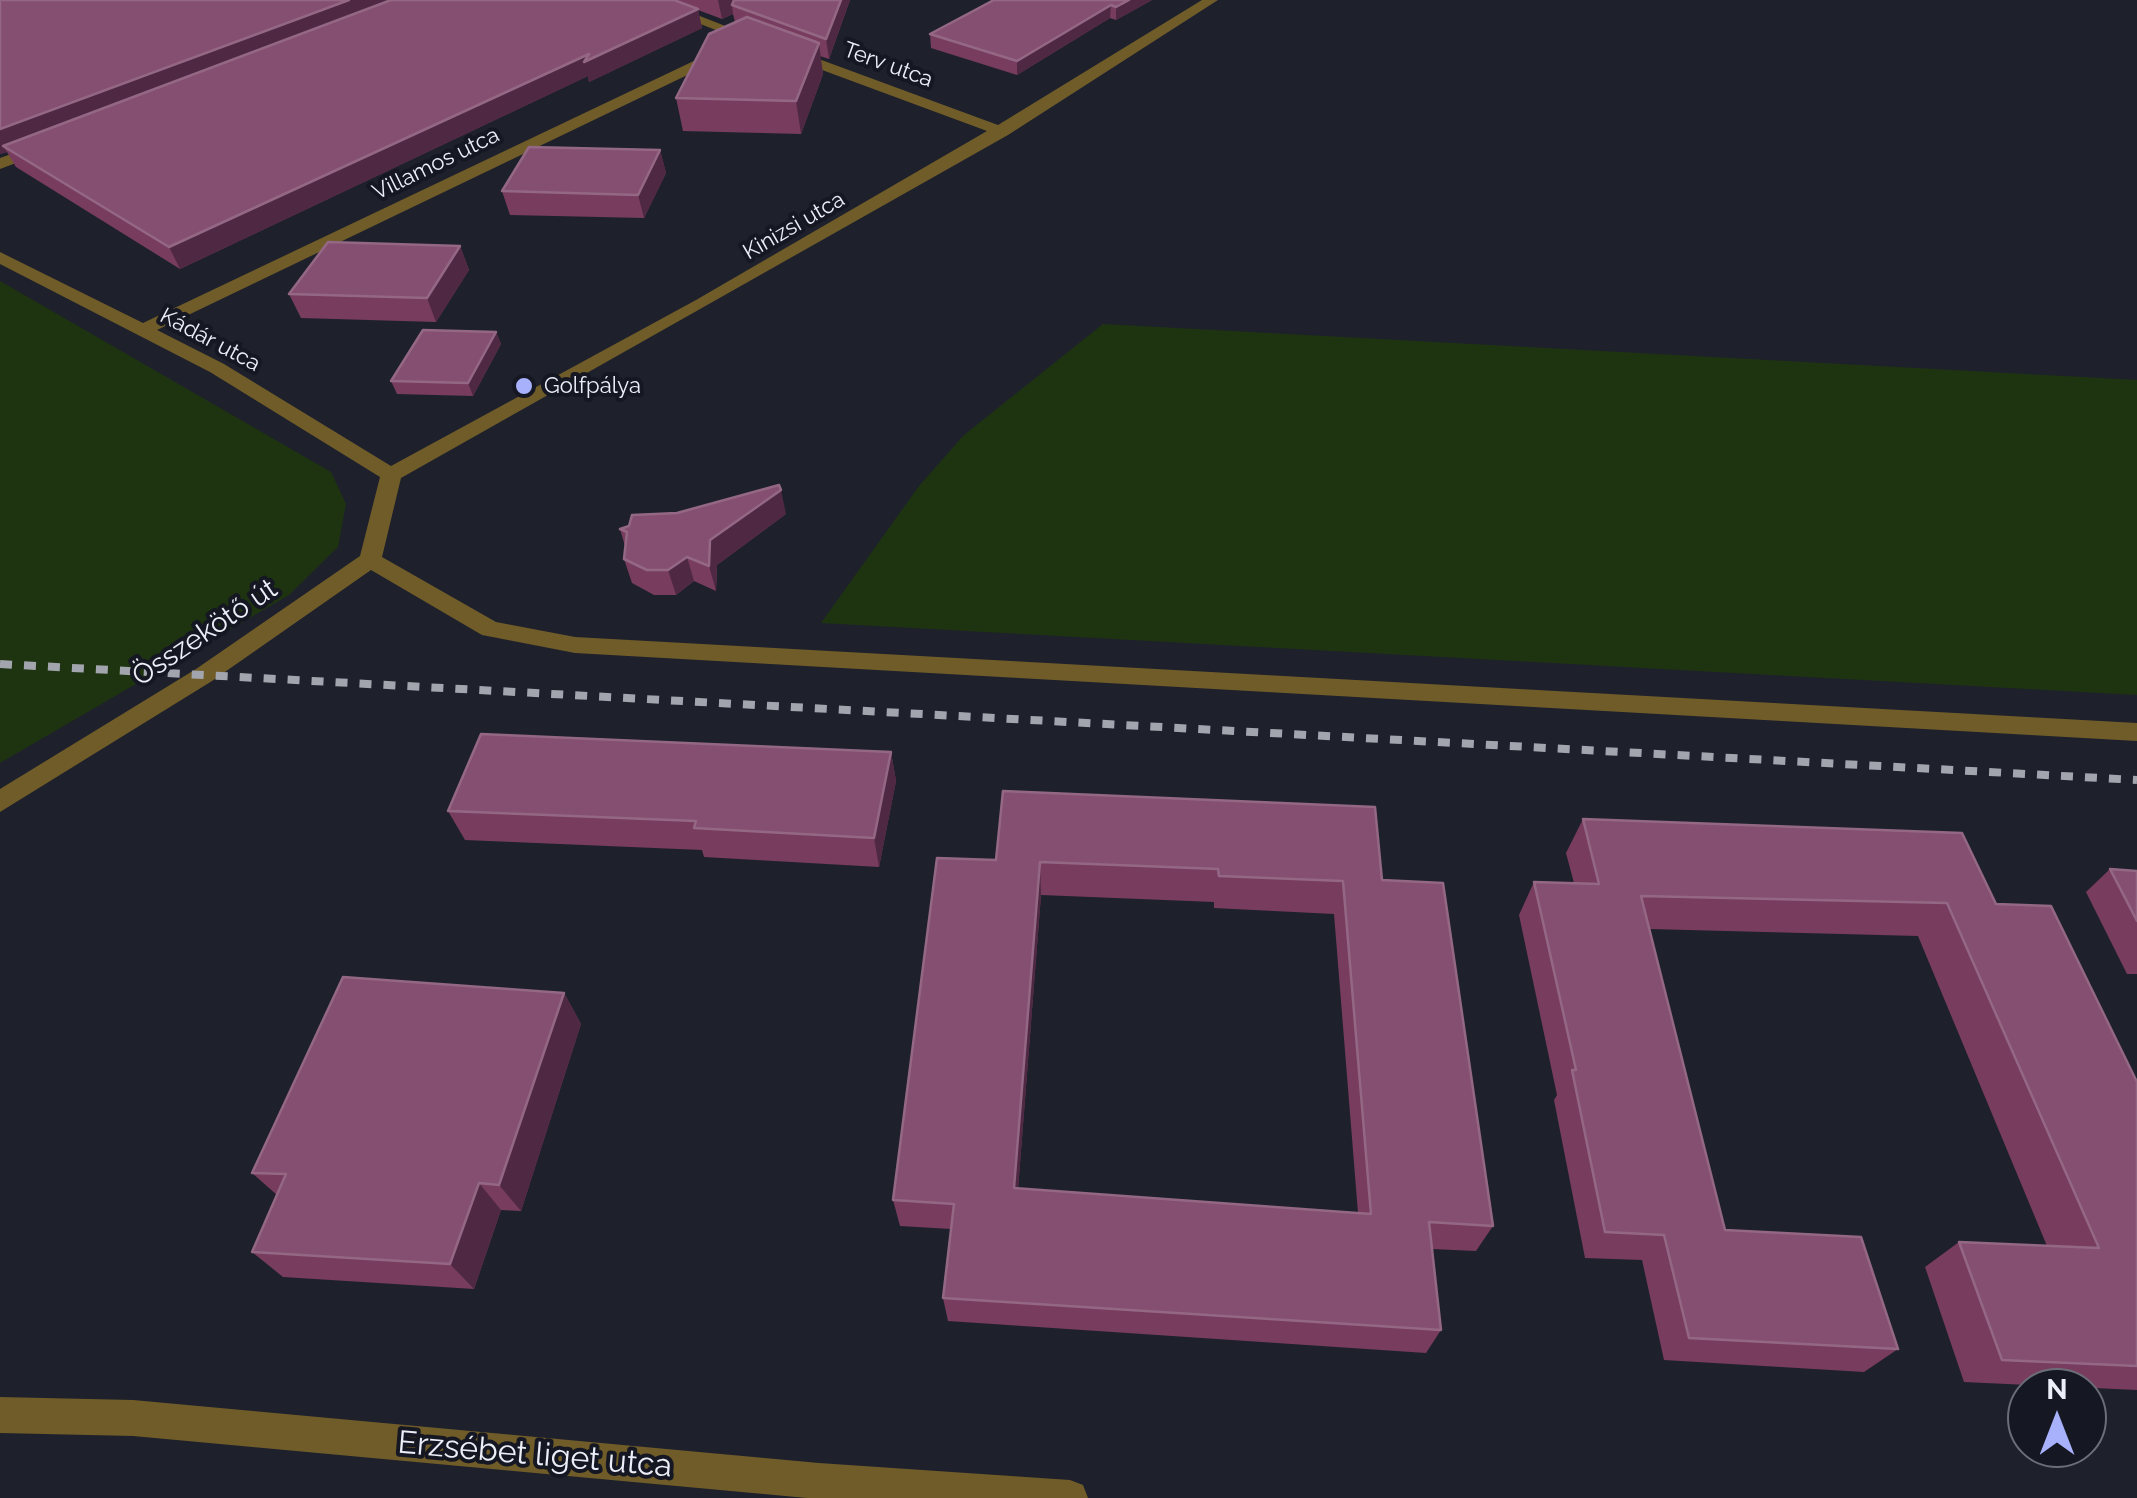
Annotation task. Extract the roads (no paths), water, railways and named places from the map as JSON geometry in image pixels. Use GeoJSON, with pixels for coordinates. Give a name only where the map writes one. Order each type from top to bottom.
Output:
{"type":"FeatureCollection","features":[{"type":"Feature","properties":{"kind":"street","name":"Terv utca"},"geometry":{"type":"LineString","coordinates":[[646,0],[1002,132]]}},
{"type":"Feature","properties":{"kind":"street","name":"Kinizsi utca"},"geometry":{"type":"LineString","coordinates":[[391,475],[616,355],[1002,132],[1211,0]]}},
{"type":"Feature","properties":{"kind":"street","name":"Villamos utca"},"geometry":{"type":"LineString","coordinates":[[140,331],[751,39]]}},
{"type":"Feature","properties":{"kind":"street"},"geometry":{"type":"LineString","coordinates":[[0,164],[54,143]]}},
{"type":"Feature","properties":{"kind":"street","name":"Kádár utca"},"geometry":{"type":"LineString","coordinates":[[0,257],[217,368],[391,475]]}},
{"type":"Feature","properties":{"kind":"street"},"geometry":{"type":"LineString","coordinates":[[391,475],[370,560],[490,629],[575,645],[2137,732]]}},
{"type":"Feature","properties":{"kind":"street","name":"Összekötő út"},"geometry":{"type":"LineString","coordinates":[[0,802],[204,675],[370,560]]}},
{"type":"Feature","properties":{"kind":"street","name":"Erzsébet liget utca"},"geometry":{"type":"LineString","coordinates":[[0,1416],[133,1418],[818,1489],[1070,1498]]}},
{"type":"Feature","properties":{"kind":"railway"},"geometry":{"type":"LineString","coordinates":[[0,664],[2137,780]]}},
{"type":"Feature","properties":{"kind":"place","name":"Golfpálya"},"geometry":{"type":"Point","coordinates":[524,386]}}]}
